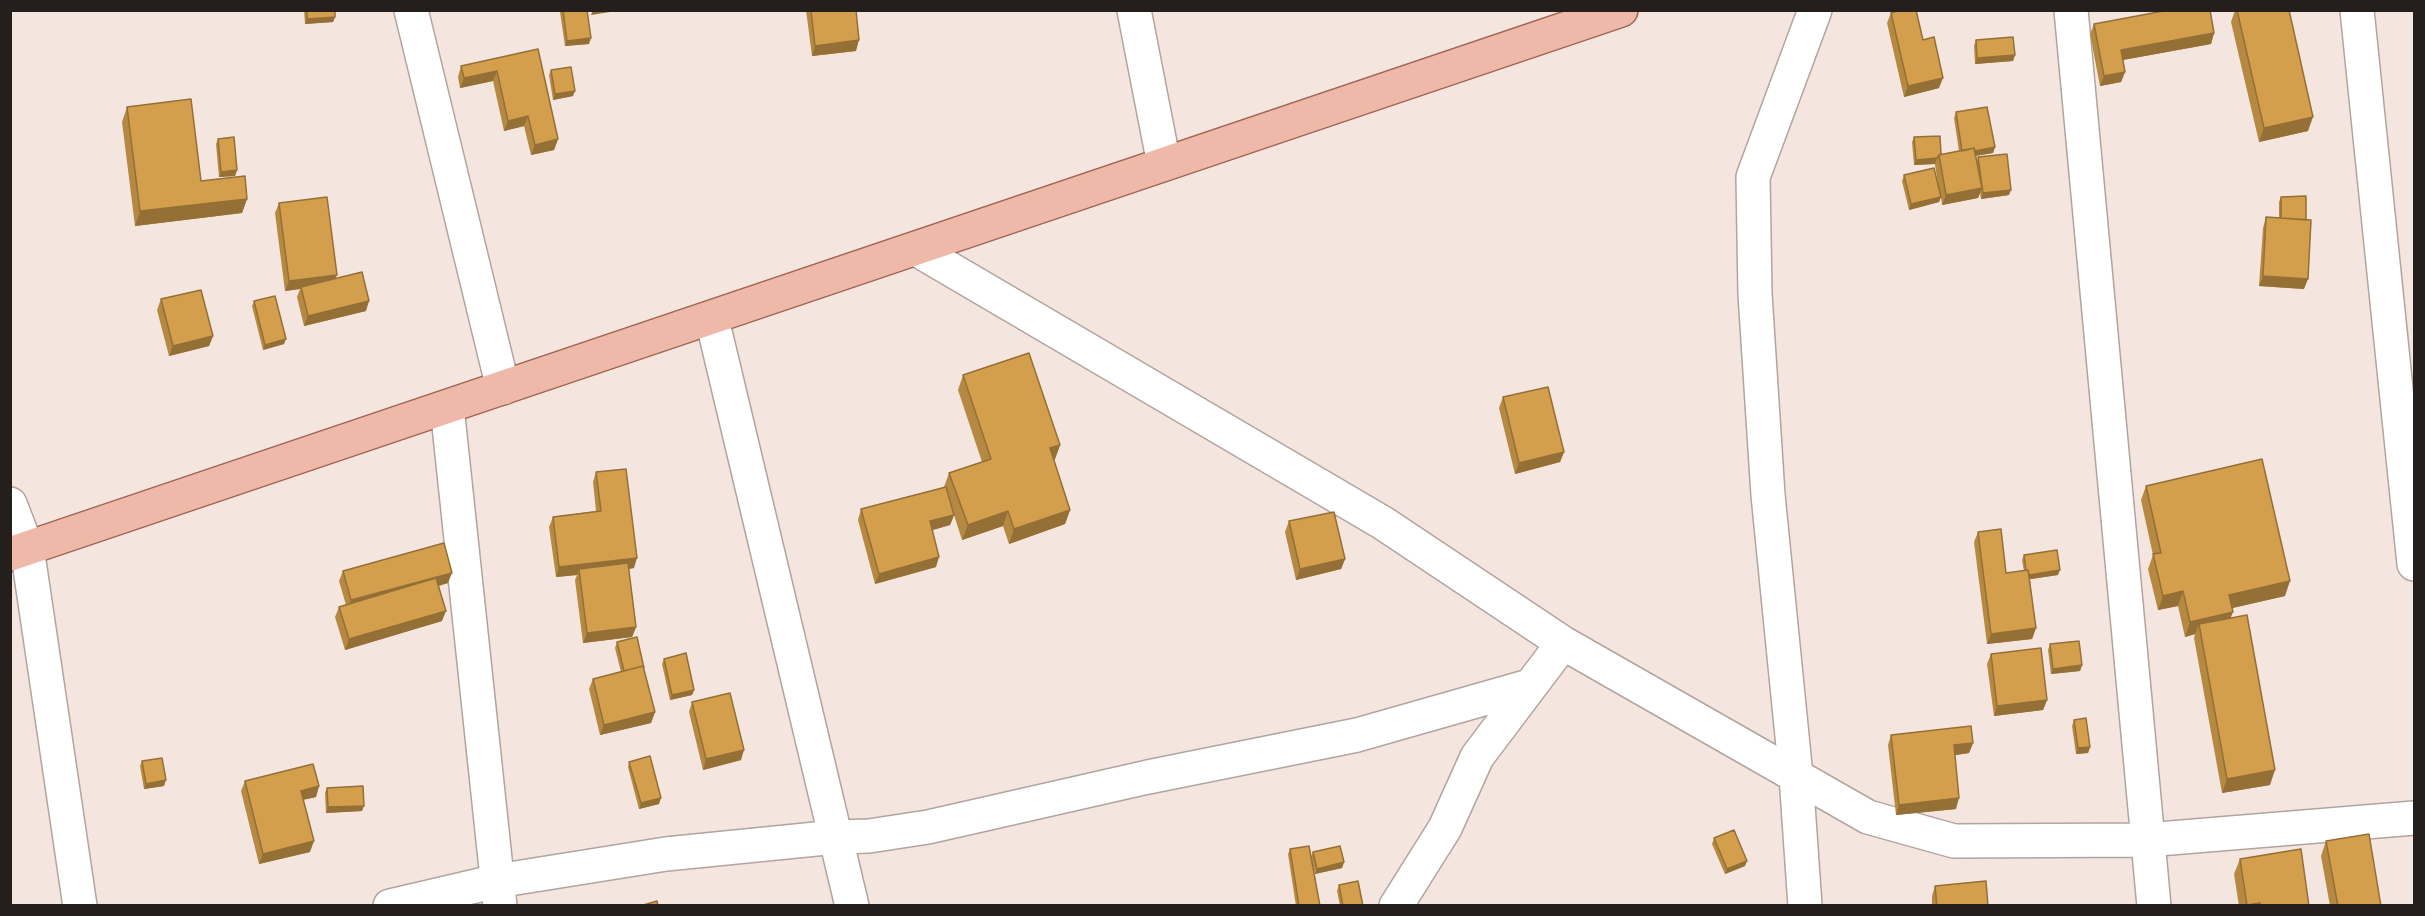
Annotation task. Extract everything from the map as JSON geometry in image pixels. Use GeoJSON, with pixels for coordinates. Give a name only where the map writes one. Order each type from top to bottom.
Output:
{"type":"FeatureCollection","features":[{"type":"Feature","properties":{"kind":"main road"},"geometry":{"type":"LineString","coordinates":[[19,551],[712,319],[1621,10]]}},
{"type":"Feature","properties":{"kind":"street"},"geometry":{"type":"LineString","coordinates":[[411,10],[503,388]]}},
{"type":"Feature","properties":{"kind":"street"},"geometry":{"type":"LineString","coordinates":[[1134,10],[1164,164]]}},
{"type":"Feature","properties":{"kind":"street"},"geometry":{"type":"LineString","coordinates":[[1805,906],[1796,776],[1768,495],[1755,294],[1753,177],[1815,10]]}},
{"type":"Feature","properties":{"kind":"street"},"geometry":{"type":"LineString","coordinates":[[2071,10],[2146,840],[2154,906]]}},
{"type":"Feature","properties":{"kind":"street"},"geometry":{"type":"LineString","coordinates":[[2357,10],[2415,564]]}},
{"type":"Feature","properties":{"kind":"street"},"geometry":{"type":"LineString","coordinates":[[916,249],[1383,523],[1563,643],[1868,818],[1954,841],[2146,840],[2415,818]]}},
{"type":"Feature","properties":{"kind":"street"},"geometry":{"type":"LineString","coordinates":[[712,319],[852,906]]}},
{"type":"Feature","properties":{"kind":"street"},"geometry":{"type":"LineString","coordinates":[[447,407],[499,893]]}},
{"type":"Feature","properties":{"kind":"street"},"geometry":{"type":"LineString","coordinates":[[10,504],[80,906]]}},
{"type":"Feature","properties":{"kind":"street"},"geometry":{"type":"LineString","coordinates":[[1396,906],[1445,828],[1477,757],[1563,643]]}},
{"type":"Feature","properties":{"kind":"street"},"geometry":{"type":"LineString","coordinates":[[390,906],[499,893],[666,854],[836,837],[869,836],[928,827],[1159,775],[1357,735],[1529,686]]}},
{"type":"Feature","properties":{"kind":"building"},"geometry":{"type":"Polygon","coordinates":[[[307,10],[335,10],[335,17],[307,19],[307,10]]]}},
{"type":"Feature","properties":{"kind":"building"},"geometry":{"type":"Polygon","coordinates":[[[563,10],[587,10],[591,38],[567,41],[563,10]]]}},
{"type":"Feature","properties":{"kind":"building"},"geometry":{"type":"Polygon","coordinates":[[[811,10],[856,10],[859,40],[815,46],[811,10]]]}},
{"type":"Feature","properties":{"kind":"building"},"geometry":{"type":"Polygon","coordinates":[[[1916,10],[1923,40],[1934,37],[1943,78],[1908,86],[1891,13],[1916,10]]]}},
{"type":"Feature","properties":{"kind":"building"},"geometry":{"type":"Polygon","coordinates":[[[2169,10],[2210,10],[2214,33],[2121,50],[2125,72],[2104,76],[2094,24],[2169,10]]]}},
{"type":"Feature","properties":{"kind":"building"},"geometry":{"type":"Polygon","coordinates":[[[2237,10],[2289,10],[2313,117],[2264,128],[2237,10]]]}},
{"type":"Feature","properties":{"kind":"building"},"geometry":{"type":"Polygon","coordinates":[[[2013,37],[2015,55],[1977,58],[1976,40],[2013,37]]]}},
{"type":"Feature","properties":{"kind":"building"},"geometry":{"type":"Polygon","coordinates":[[[538,49],[558,139],[535,145],[528,116],[508,121],[497,71],[464,78],[461,66],[538,49]]]}},
{"type":"Feature","properties":{"kind":"building"},"geometry":{"type":"Polygon","coordinates":[[[571,67],[575,91],[555,94],[551,70],[571,67]]]}},
{"type":"Feature","properties":{"kind":"building"},"geometry":{"type":"Polygon","coordinates":[[[191,99],[201,181],[245,176],[247,199],[140,211],[127,107],[191,99]]]}},
{"type":"Feature","properties":{"kind":"building"},"geometry":{"type":"Polygon","coordinates":[[[1987,107],[1995,147],[1962,151],[1956,112],[1987,107]]]}},
{"type":"Feature","properties":{"kind":"building"},"geometry":{"type":"Polygon","coordinates":[[[1940,136],[1941,154],[1937,158],[1916,160],[1914,137],[1940,136]]]}},
{"type":"Feature","properties":{"kind":"building"},"geometry":{"type":"Polygon","coordinates":[[[234,137],[237,170],[221,172],[218,139],[234,137]]]}},
{"type":"Feature","properties":{"kind":"building"},"geometry":{"type":"Polygon","coordinates":[[[1974,148],[1982,188],[1946,195],[1939,155],[1974,148]]]}},
{"type":"Feature","properties":{"kind":"building"},"geometry":{"type":"Polygon","coordinates":[[[2007,154],[2011,190],[1983,193],[1978,157],[2007,154]]]}},
{"type":"Feature","properties":{"kind":"building"},"geometry":{"type":"Polygon","coordinates":[[[1934,168],[1941,197],[1911,204],[1904,175],[1934,168]]]}},
{"type":"Feature","properties":{"kind":"building"},"geometry":{"type":"Polygon","coordinates":[[[2306,196],[2306,220],[2281,218],[2281,197],[2306,196]]]}},
{"type":"Feature","properties":{"kind":"building"},"geometry":{"type":"Polygon","coordinates":[[[327,197],[337,275],[289,281],[279,203],[327,197]]]}},
{"type":"Feature","properties":{"kind":"building"},"geometry":{"type":"Polygon","coordinates":[[[2266,217],[2311,220],[2308,279],[2263,276],[2266,217]]]}},
{"type":"Feature","properties":{"kind":"building"},"geometry":{"type":"Polygon","coordinates":[[[362,272],[369,301],[308,316],[301,287],[362,272]]]}},
{"type":"Feature","properties":{"kind":"building"},"geometry":{"type":"Polygon","coordinates":[[[201,290],[213,336],[173,346],[161,299],[201,290]]]}},
{"type":"Feature","properties":{"kind":"building"},"geometry":{"type":"Polygon","coordinates":[[[275,296],[286,339],[265,345],[254,301],[275,296]]]}},
{"type":"Feature","properties":{"kind":"building"},"geometry":{"type":"Polygon","coordinates":[[[1029,353],[1060,445],[1050,448],[1070,510],[1014,529],[1008,511],[968,525],[949,473],[991,459],[963,375],[1029,353]]]}},
{"type":"Feature","properties":{"kind":"building"},"geometry":{"type":"Polygon","coordinates":[[[1548,387],[1564,452],[1519,463],[1503,397],[1548,387]]]}},
{"type":"Feature","properties":{"kind":"building"},"geometry":{"type":"Polygon","coordinates":[[[2262,459],[2290,581],[2229,595],[2233,612],[2190,622],[2183,591],[2163,596],[2153,554],[2161,553],[2146,486],[2262,459]]]}},
{"type":"Feature","properties":{"kind":"building"},"geometry":{"type":"Polygon","coordinates":[[[626,469],[637,558],[559,567],[553,517],[601,511],[596,472],[626,469]]]}},
{"type":"Feature","properties":{"kind":"building"},"geometry":{"type":"Polygon","coordinates":[[[946,487],[954,515],[930,521],[939,557],[879,574],[861,509],[946,487]]]}},
{"type":"Feature","properties":{"kind":"building"},"geometry":{"type":"Polygon","coordinates":[[[1334,512],[1345,559],[1300,569],[1289,521],[1334,512]]]}},
{"type":"Feature","properties":{"kind":"building"},"geometry":{"type":"Polygon","coordinates":[[[2001,529],[2006,573],[2028,570],[2036,628],[1991,634],[1978,532],[2001,529]]]}},
{"type":"Feature","properties":{"kind":"building"},"geometry":{"type":"Polygon","coordinates":[[[444,543],[452,573],[351,600],[343,571],[444,543]]]}},
{"type":"Feature","properties":{"kind":"building"},"geometry":{"type":"Polygon","coordinates":[[[2057,550],[2060,570],[2029,575],[2024,555],[2057,550]]]}},
{"type":"Feature","properties":{"kind":"building"},"geometry":{"type":"Polygon","coordinates":[[[628,563],[636,627],[587,633],[579,569],[628,563]]]}},
{"type":"Feature","properties":{"kind":"building"},"geometry":{"type":"Polygon","coordinates":[[[436,578],[446,611],[349,639],[339,607],[436,578]]]}},
{"type":"Feature","properties":{"kind":"building"},"geometry":{"type":"Polygon","coordinates":[[[2247,615],[2275,770],[2227,779],[2199,624],[2247,615]]]}},
{"type":"Feature","properties":{"kind":"building"},"geometry":{"type":"Polygon","coordinates":[[[637,637],[644,668],[643,666],[624,671],[617,642],[637,637]]]}},
{"type":"Feature","properties":{"kind":"building"},"geometry":{"type":"Polygon","coordinates":[[[2079,641],[2082,665],[2053,669],[2050,644],[2079,641]]]}},
{"type":"Feature","properties":{"kind":"building"},"geometry":{"type":"Polygon","coordinates":[[[2041,648],[2047,700],[1997,706],[1991,654],[2041,648]]]}},
{"type":"Feature","properties":{"kind":"building"},"geometry":{"type":"Polygon","coordinates":[[[686,653],[694,690],[672,695],[664,659],[686,653]]]}},
{"type":"Feature","properties":{"kind":"building"},"geometry":{"type":"Polygon","coordinates":[[[643,666],[655,712],[604,725],[593,679],[643,666]]]}},
{"type":"Feature","properties":{"kind":"building"},"geometry":{"type":"Polygon","coordinates":[[[730,693],[744,750],[706,759],[692,702],[730,693]]]}},
{"type":"Feature","properties":{"kind":"building"},"geometry":{"type":"Polygon","coordinates":[[[2086,718],[2090,747],[2078,748],[2074,720],[2086,718]]]}},
{"type":"Feature","properties":{"kind":"building"},"geometry":{"type":"Polygon","coordinates":[[[1971,726],[1973,743],[1954,745],[1959,798],[1899,805],[1891,735],[1971,726]]]}},
{"type":"Feature","properties":{"kind":"building"},"geometry":{"type":"Polygon","coordinates":[[[650,756],[661,798],[641,803],[629,762],[650,756]]]}},
{"type":"Feature","properties":{"kind":"building"},"geometry":{"type":"Polygon","coordinates":[[[162,758],[166,780],[146,784],[142,761],[162,758]]]}},
{"type":"Feature","properties":{"kind":"building"},"geometry":{"type":"Polygon","coordinates":[[[313,764],[319,786],[301,791],[314,841],[263,854],[245,781],[313,764]]]}},
{"type":"Feature","properties":{"kind":"building"},"geometry":{"type":"Polygon","coordinates":[[[363,786],[364,806],[328,807],[327,788],[363,786]]]}},
{"type":"Feature","properties":{"kind":"building"},"geometry":{"type":"Polygon","coordinates":[[[1734,830],[1747,861],[1727,869],[1714,838],[1734,830]]]}},
{"type":"Feature","properties":{"kind":"building"},"geometry":{"type":"Polygon","coordinates":[[[2369,834],[2381,906],[2338,906],[2326,841],[2369,834]]]}},
{"type":"Feature","properties":{"kind":"building"},"geometry":{"type":"Polygon","coordinates":[[[1309,846],[1320,906],[1299,906],[1290,849],[1309,846]]]}},
{"type":"Feature","properties":{"kind":"building"},"geometry":{"type":"Polygon","coordinates":[[[1340,846],[1344,862],[1317,869],[1313,852],[1340,846]]]}},
{"type":"Feature","properties":{"kind":"building"},"geometry":{"type":"Polygon","coordinates":[[[2301,849],[2309,906],[2261,906],[2260,903],[2247,905],[2240,859],[2301,849]]]}},
{"type":"Feature","properties":{"kind":"building"},"geometry":{"type":"Polygon","coordinates":[[[1358,881],[1363,906],[1343,906],[1339,885],[1358,881]]]}},
{"type":"Feature","properties":{"kind":"building"},"geometry":{"type":"Polygon","coordinates":[[[1986,881],[1988,906],[1937,906],[1935,886],[1986,881]]]}},
{"type":"Feature","properties":{"kind":"building"},"geometry":{"type":"Polygon","coordinates":[[[657,901],[658,906],[640,906],[657,901]]]}}]}
